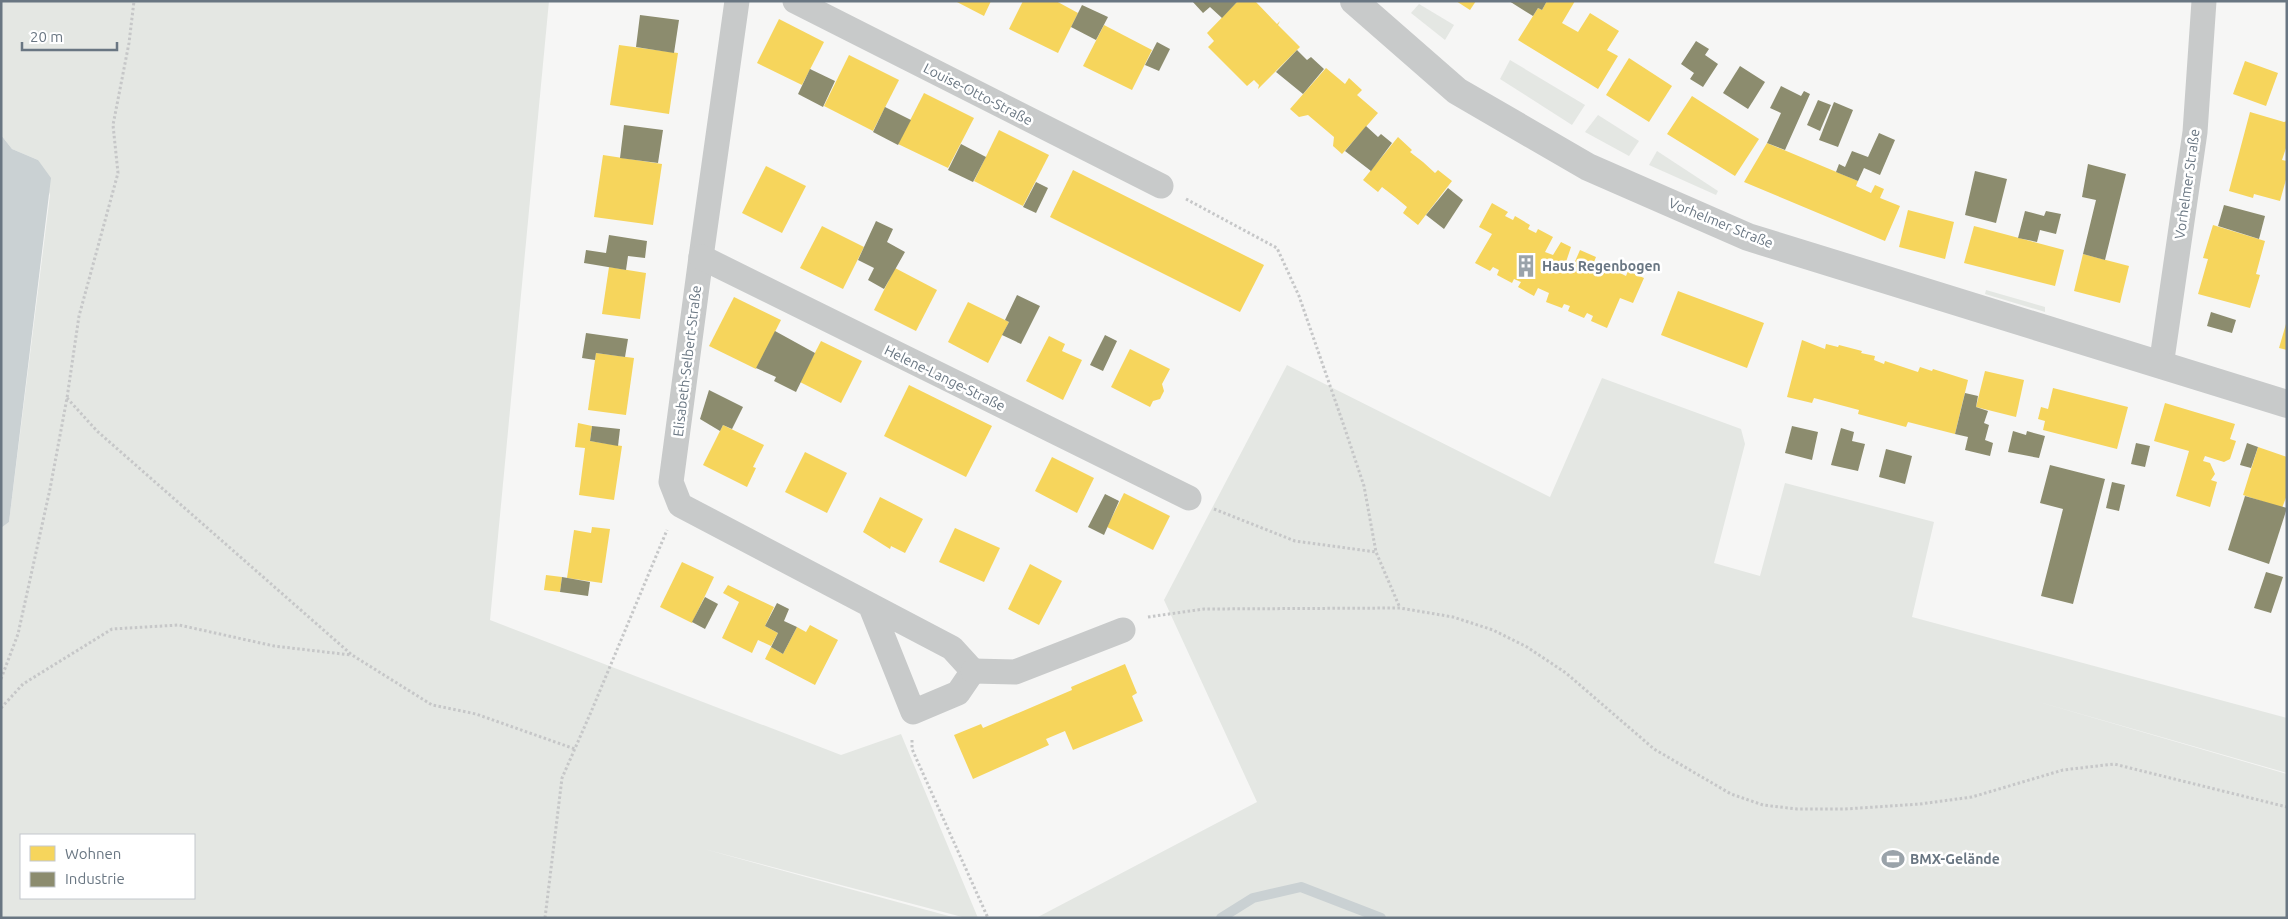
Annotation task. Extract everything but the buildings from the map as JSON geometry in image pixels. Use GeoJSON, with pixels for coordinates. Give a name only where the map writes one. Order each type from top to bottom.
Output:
{"type":"FeatureCollection","features":[{"type":"Feature","properties":{"kind":"street","name":"Elisabeth-Selbert-Straße"},"geometry":{"type":"LineString","coordinates":[[680,505],[671,482],[700,257],[738,1]]}},
{"type":"Feature","properties":{"kind":"street","name":"Louise-Otto-Straße"},"geometry":{"type":"LineString","coordinates":[[795,1],[1161,186]]}},
{"type":"Feature","properties":{"kind":"street","name":"Vorhelmer Straße"},"geometry":{"type":"LineString","coordinates":[[1354,1],[1457,90],[1588,167],[1748,237],[2287,404]]}},
{"type":"Feature","properties":{"kind":"street","name":"Vorhelmer Straße"},"geometry":{"type":"LineString","coordinates":[[2161,366],[2195,132],[2204,1]]}},
{"type":"Feature","properties":{"kind":"street","name":"Helene-Lange-Straße"},"geometry":{"type":"LineString","coordinates":[[700,257],[1189,498]]}},
{"type":"Feature","properties":{"kind":"street"},"geometry":{"type":"LineString","coordinates":[[680,505],[952,648],[974,671],[1015,672],[1123,630]]}},
{"type":"Feature","properties":{"kind":"street"},"geometry":{"type":"LineString","coordinates":[[871,607],[913,712],[958,693],[974,671]]}},
{"type":"Feature","properties":{"kind":"path"},"geometry":{"type":"LineString","coordinates":[[1,679],[18,634],[50,489],[67,398],[79,316],[118,173],[113,125],[129,42],[134,1]]}},
{"type":"Feature","properties":{"kind":"path"},"geometry":{"type":"LineString","coordinates":[[1161,186],[1277,248],[1299,296],[1364,486],[1376,552],[1400,608]]}},
{"type":"Feature","properties":{"kind":"path"},"geometry":{"type":"LineString","coordinates":[[67,398],[97,431],[352,655],[432,705],[476,714],[575,749]]}},
{"type":"Feature","properties":{"kind":"path"},"geometry":{"type":"LineString","coordinates":[[1189,498],[1296,541],[1376,552]]}},
{"type":"Feature","properties":{"kind":"path"},"geometry":{"type":"LineString","coordinates":[[545,918],[562,778],[664,534],[680,505]]}},
{"type":"Feature","properties":{"kind":"path"},"geometry":{"type":"LineString","coordinates":[[1123,630],[1150,616],[1204,609],[1400,608],[1452,617],[1493,630],[1526,646],[1566,673],[1654,749],[1731,794],[1763,806],[1797,809],[1836,809],[1920,804],[1972,797],[2063,770],[2114,764],[2287,807]]}},
{"type":"Feature","properties":{"kind":"path"},"geometry":{"type":"LineString","coordinates":[[1,708],[24,684],[112,630],[179,624],[274,646],[352,655]]}},
{"type":"Feature","properties":{"kind":"path"},"geometry":{"type":"LineString","coordinates":[[913,712],[912,749],[988,918]]}},
{"type":"Feature","properties":{"kind":"shaded area"},"geometry":{"type":"Polygon","coordinates":[[[1,1],[549,1],[490,620],[841,755],[901,734],[978,918],[966,918],[704,849],[956,918],[1,918],[1,528],[9,522],[50,195],[38,160],[12,149],[1,135],[1,1]]]}},
{"type":"Feature","properties":{"kind":"shaded area"},"geometry":{"type":"Polygon","coordinates":[[[1419,4],[1454,25],[1445,40],[1411,13],[1419,4]]]}},
{"type":"Feature","properties":{"kind":"shaded area"},"geometry":{"type":"Polygon","coordinates":[[[1510,60],[1585,105],[1572,125],[1500,79],[1510,60]]]}},
{"type":"Feature","properties":{"kind":"shaded area"},"geometry":{"type":"Polygon","coordinates":[[[1598,115],[1639,141],[1629,156],[1585,132],[1598,115]]]}},
{"type":"Feature","properties":{"kind":"shaded area"},"geometry":{"type":"Polygon","coordinates":[[[1,135],[12,149],[38,160],[51,178],[9,522],[1,528],[1,135]]]}},
{"type":"Feature","properties":{"kind":"shaded area"},"geometry":{"type":"Polygon","coordinates":[[[1657,151],[1718,191],[1716,195],[1649,165],[1657,151]]]}},
{"type":"Feature","properties":{"kind":"shaded area"},"geometry":{"type":"Polygon","coordinates":[[[1986,290],[2045,307],[2045,312],[1985,294],[1986,290]]]}},
{"type":"Feature","properties":{"kind":"shaded area"},"geometry":{"type":"Polygon","coordinates":[[[1287,365],[1550,497],[1602,378],[1741,429],[1745,444],[1714,563],[1760,576],[1785,483],[1934,522],[1912,617],[2287,718],[2287,773],[2001,691],[2287,774],[2287,918],[1036,918],[1257,802],[1164,600],[1287,365]]]}},
{"type":"Feature","properties":{"kind":"waterway"},"geometry":{"type":"LineString","coordinates":[[1221,918],[1253,898],[1301,887],[1381,918]]}},
{"type":"Feature","properties":{"kind":"place","name":"Haus Regenbogen"},"geometry":{"type":"Point","coordinates":[1526,266]}},
{"type":"Feature","properties":{"kind":"place","name":"BMX-Gelände"},"geometry":{"type":"Point","coordinates":[1893,859]}}]}
